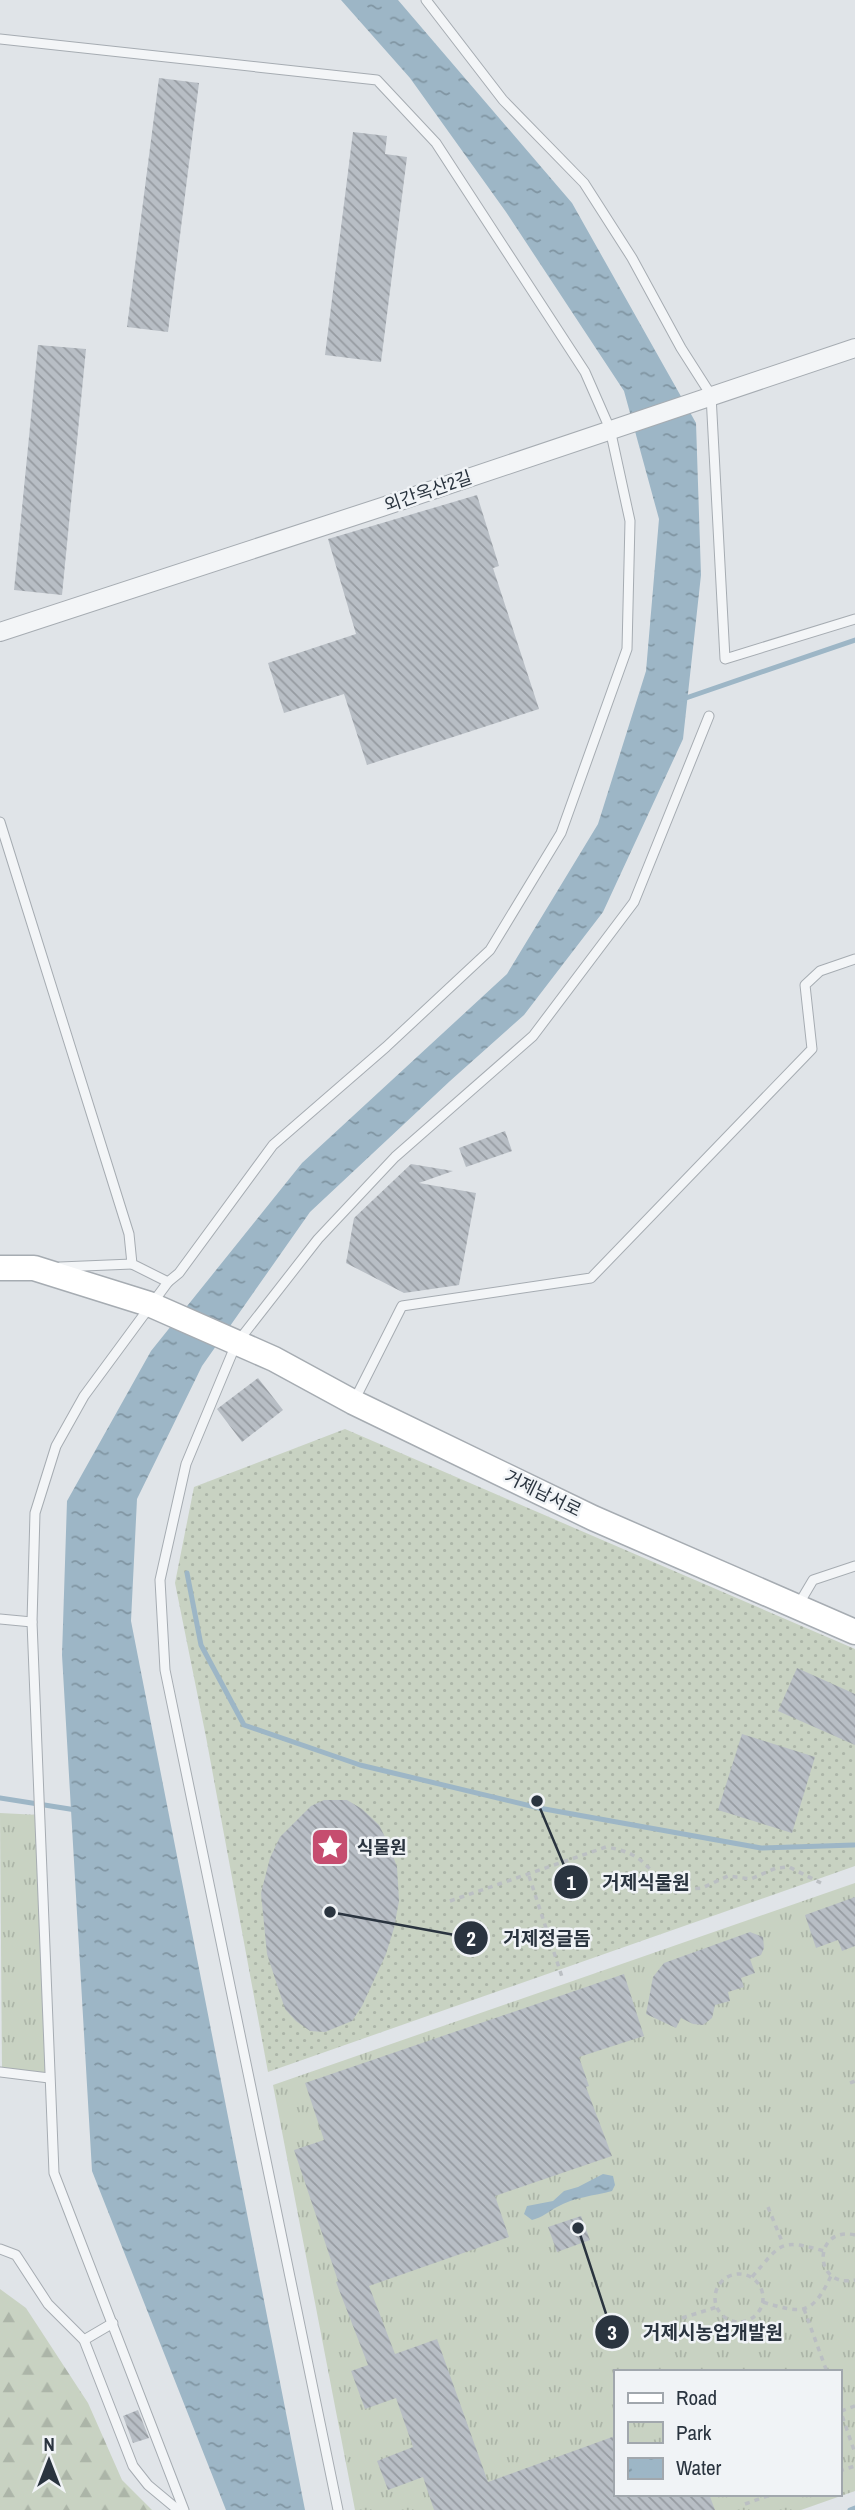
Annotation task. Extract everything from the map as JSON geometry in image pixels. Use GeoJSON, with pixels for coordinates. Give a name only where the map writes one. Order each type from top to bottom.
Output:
{"type":"FeatureCollection","features":[{"type":"Feature","properties":{"kind":"main road"},"geometry":{"type":"LineString","coordinates":[[0,1268],[34,1268],[149,1304]]}},
{"type":"Feature","properties":{"kind":"main road","name":"거제남서로"},"geometry":{"type":"LineString","coordinates":[[149,1304],[274,1359],[353,1402],[593,1518],[855,1632]]}},
{"type":"Feature","properties":{"kind":"street","name":"외간옥산2길"},"geometry":{"type":"LineString","coordinates":[[0,632],[855,348]]}},
{"type":"Feature","properties":{"kind":"lane"},"geometry":{"type":"LineString","coordinates":[[426,0],[503,100],[584,183],[632,258],[681,348],[711,395],[725,659],[855,620]]}},
{"type":"Feature","properties":{"kind":"lane"},"geometry":{"type":"LineString","coordinates":[[0,39],[377,80],[436,143],[585,372],[610,429],[631,521],[626,649],[561,833],[490,950],[386,1047],[274,1145],[179,1273],[149,1304],[84,1396],[56,1446],[35,1514],[32,1622],[54,2173],[184,2510]]}},
{"type":"Feature","properties":{"kind":"lane"},"geometry":{"type":"LineString","coordinates":[[338,2510],[165,1671],[160,1580],[186,1464],[236,1344],[318,1239],[395,1157],[533,1036],[627,912],[634,902],[709,716]]}},
{"type":"Feature","properties":{"kind":"lane"},"geometry":{"type":"LineString","coordinates":[[0,822],[130,1234],[132,1264]]}},
{"type":"Feature","properties":{"kind":"lane"},"geometry":{"type":"LineString","coordinates":[[353,1402],[402,1306],[591,1278],[812,1049],[805,985],[820,971],[855,959]]}},
{"type":"Feature","properties":{"kind":"lane"},"geometry":{"type":"LineString","coordinates":[[34,1268],[132,1264],[168,1282]]}},
{"type":"Feature","properties":{"kind":"lane"},"geometry":{"type":"LineString","coordinates":[[797,1606],[813,1580],[855,1566]]}},
{"type":"Feature","properties":{"kind":"lane"},"geometry":{"type":"LineString","coordinates":[[0,1619],[32,1622]]}},
{"type":"Feature","properties":{"kind":"lane"},"geometry":{"type":"LineString","coordinates":[[0,2073],[49,2077]]}},
{"type":"Feature","properties":{"kind":"lane"},"geometry":{"type":"LineString","coordinates":[[0,2249],[16,2255],[48,2304],[84,2340],[133,2466],[148,2484],[178,2510]]}},
{"type":"Feature","properties":{"kind":"lane"},"geometry":{"type":"LineString","coordinates":[[84,2340],[113,2323]]}},
{"type":"Feature","properties":{"kind":"path"},"geometry":{"type":"LineString","coordinates":[[450,1901],[529,1876],[606,1847],[627,1851],[647,1864],[665,1888],[702,1888],[729,1876],[751,1879],[776,1868],[789,1867],[821,1883]]}},
{"type":"Feature","properties":{"kind":"path"},"geometry":{"type":"LineString","coordinates":[[529,1876],[563,1980]]}},
{"type":"Feature","properties":{"kind":"path"},"geometry":{"type":"LineString","coordinates":[[768,2207],[783,2244]]}},
{"type":"Feature","properties":{"kind":"path"},"geometry":{"type":"LineString","coordinates":[[855,2235],[845,2233],[829,2240],[823,2263],[831,2276],[845,2282],[855,2280]]}},
{"type":"Feature","properties":{"kind":"path"},"geometry":{"type":"LineString","coordinates":[[752,2277],[783,2244],[798,2243],[824,2251]]}},
{"type":"Feature","properties":{"kind":"path"},"geometry":{"type":"LineString","coordinates":[[736,2273],[752,2277],[762,2291],[763,2302],[758,2313],[752,2318],[737,2322],[723,2316],[717,2307],[715,2295],[722,2280],[736,2273]]}},
{"type":"Feature","properties":{"kind":"path"},"geometry":{"type":"LineString","coordinates":[[763,2302],[786,2310],[804,2309],[820,2297],[831,2276]]}},
{"type":"Feature","properties":{"kind":"path"},"geometry":{"type":"LineString","coordinates":[[682,2318],[717,2307]]}},
{"type":"Feature","properties":{"kind":"path"},"geometry":{"type":"LineString","coordinates":[[804,2309],[826,2370]]}},
{"type":"Feature","properties":{"kind":"path"},"geometry":{"type":"LineString","coordinates":[[841,2413],[855,2453]]}},
{"type":"Feature","properties":{"kind":"path"},"geometry":{"type":"LineString","coordinates":[[745,2504],[767,2496]]}},
{"type":"Feature","properties":{"kind":"green space"},"geometry":{"type":"Polygon","coordinates":[[[345,1429],[855,1649],[855,1866],[268,2072],[175,1583],[194,1487],[345,1429]]]}},
{"type":"Feature","properties":{"kind":"green space"},"geometry":{"type":"Polygon","coordinates":[[[0,1813],[39,1815],[49,2078],[2,2073],[0,1813]]]}},
{"type":"Feature","properties":{"kind":"green space"},"geometry":{"type":"Polygon","coordinates":[[[855,1883],[855,2491],[841,2496],[841,2370],[614,2370],[614,2496],[841,2496],[801,2510],[355,2510],[273,2085],[855,1883]]]}},
{"type":"Feature","properties":{"kind":"green space"},"geometry":{"type":"Polygon","coordinates":[[[0,2289],[26,2308],[88,2403],[122,2480],[152,2510],[0,2510],[0,2289]]]}},
{"type":"Feature","properties":{"kind":"water"},"geometry":{"type":"Polygon","coordinates":[[[341,0],[398,0],[572,203],[696,423],[701,575],[683,739],[603,912],[524,1015],[310,1212],[202,1366],[137,1499],[131,1621],[305,2510],[226,2510],[92,2171],[62,1655],[67,1501],[151,1351],[302,1163],[507,974],[598,824],[646,671],[659,519],[624,391],[506,212],[410,78],[341,0]]]}},
{"type":"Feature","properties":{"kind":"water"},"geometry":{"type":"Polygon","coordinates":[[[603,2174],[613,2176],[615,2185],[612,2191],[570,2201],[532,2220],[524,2214],[527,2206],[553,2201],[564,2191],[603,2174]]]}},
{"type":"Feature","properties":{"kind":"building"},"geometry":{"type":"Polygon","coordinates":[[[159,78],[199,83],[168,332],[127,327],[159,78]]]}},
{"type":"Feature","properties":{"kind":"building"},"geometry":{"type":"Polygon","coordinates":[[[353,132],[387,136],[385,154],[407,157],[381,362],[325,355],[353,132]]]}},
{"type":"Feature","properties":{"kind":"building"},"geometry":{"type":"Polygon","coordinates":[[[38,345],[86,349],[62,595],[14,590],[38,345]]]}},
{"type":"Feature","properties":{"kind":"building"},"geometry":{"type":"Polygon","coordinates":[[[477,495],[499,566],[493,568],[539,709],[367,765],[344,694],[284,713],[268,663],[356,634],[328,539],[477,495]]]}},
{"type":"Feature","properties":{"kind":"building"},"geometry":{"type":"Polygon","coordinates":[[[505,1131],[512,1151],[466,1167],[459,1148],[505,1131]]]}},
{"type":"Feature","properties":{"kind":"building"},"geometry":{"type":"Polygon","coordinates":[[[411,1164],[453,1171],[419,1183],[476,1193],[459,1285],[404,1293],[346,1263],[354,1218],[411,1164]]]}},
{"type":"Feature","properties":{"kind":"building"},"geometry":{"type":"Polygon","coordinates":[[[258,1378],[283,1410],[242,1442],[217,1409],[258,1378]]]}},
{"type":"Feature","properties":{"kind":"building"},"geometry":{"type":"Polygon","coordinates":[[[797,1668],[855,1694],[855,1745],[778,1711],[797,1668]]]}},
{"type":"Feature","properties":{"kind":"building"},"geometry":{"type":"Polygon","coordinates":[[[742,1734],[815,1757],[792,1833],[718,1810],[742,1734]]]}},
{"type":"Feature","properties":{"kind":"building"},"geometry":{"type":"Polygon","coordinates":[[[324,1800],[347,1800],[362,1809],[379,1825],[397,1867],[399,1901],[386,1954],[362,2006],[352,2021],[325,2032],[310,2031],[285,2009],[267,1954],[261,1893],[270,1858],[280,1837],[311,1806],[324,1800]]]}},
{"type":"Feature","properties":{"kind":"building"},"geometry":{"type":"Polygon","coordinates":[[[855,1897],[855,1946],[842,1951],[838,1940],[816,1948],[805,1915],[855,1897]]]}},
{"type":"Feature","properties":{"kind":"building"},"geometry":{"type":"Polygon","coordinates":[[[750,1932],[763,1937],[764,1948],[761,1955],[750,1959],[755,1973],[741,1978],[744,1987],[728,1992],[730,2001],[715,2005],[712,2018],[703,2025],[681,2018],[676,2028],[646,2014],[653,1977],[664,1963],[750,1932]]]}},
{"type":"Feature","properties":{"kind":"building"},"geometry":{"type":"Polygon","coordinates":[[[624,1974],[644,2036],[579,2057],[589,2086],[586,2087],[612,2156],[495,2196],[509,2237],[369,2286],[395,2354],[437,2339],[488,2482],[614,2436],[614,2496],[710,2496],[715,2510],[434,2510],[423,2477],[388,2490],[377,2461],[413,2447],[396,2398],[365,2409],[351,2371],[368,2365],[336,2282],[338,2281],[294,2150],[324,2140],[305,2083],[624,1974]]]}},
{"type":"Feature","properties":{"kind":"building"},"geometry":{"type":"Polygon","coordinates":[[[581,2216],[590,2240],[557,2252],[548,2227],[581,2216]]]}},
{"type":"Feature","properties":{"kind":"building"},"geometry":{"type":"Polygon","coordinates":[[[138,2410],[149,2438],[133,2443],[123,2416],[138,2410]]]}},
{"type":"Feature","properties":{"kind":"waterway"},"geometry":{"type":"LineString","coordinates":[[683,699],[855,640]]}},
{"type":"Feature","properties":{"kind":"waterway"},"geometry":{"type":"LineString","coordinates":[[187,1573],[201,1645],[244,1725],[360,1765],[539,1808],[761,1848],[854,1845]]}},
{"type":"Feature","properties":{"kind":"waterway"},"geometry":{"type":"LineString","coordinates":[[0,1798],[76,1810]]}},
{"type":"Feature","properties":{"kind":"waterway"},"geometry":{"type":"LineString","coordinates":[[850,2510],[855,2508]]}},
{"type":"Feature","properties":{"kind":"place","name":"거제식물원"},"geometry":{"type":"Point","coordinates":[537,1801]}},
{"type":"Feature","properties":{"kind":"place","name":"식물원"},"geometry":{"type":"Point","coordinates":[330,1847]}},
{"type":"Feature","properties":{"kind":"place","name":"거제정글돔"},"geometry":{"type":"Point","coordinates":[330,1912]}},
{"type":"Feature","properties":{"kind":"place","name":"거제시농업개발원"},"geometry":{"type":"Point","coordinates":[578,2228]}}]}
